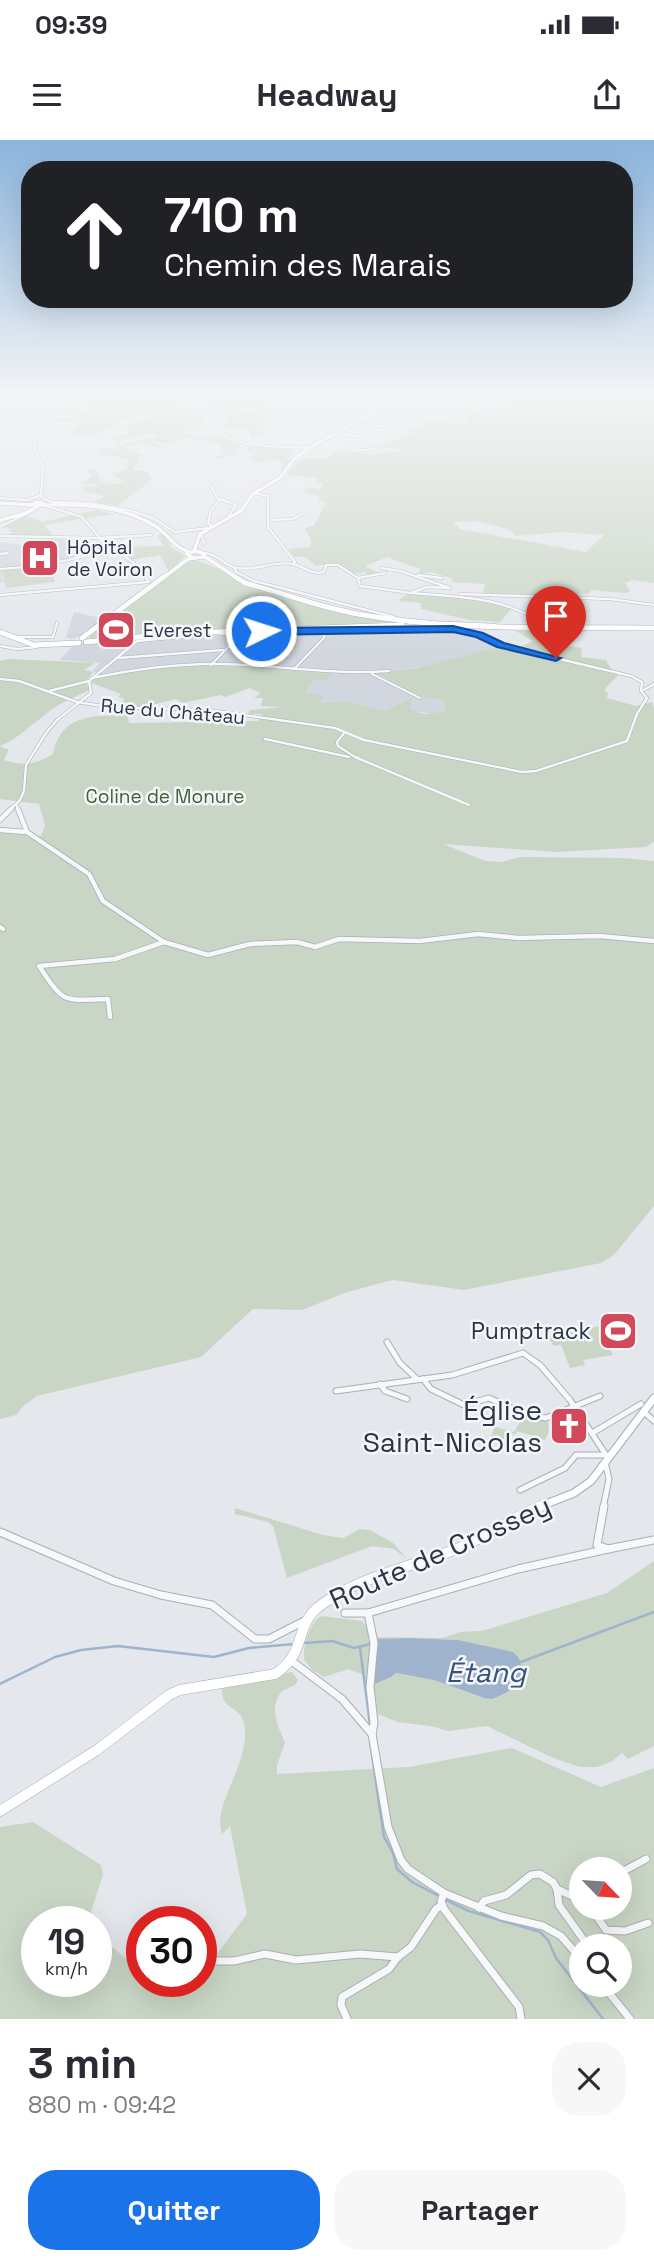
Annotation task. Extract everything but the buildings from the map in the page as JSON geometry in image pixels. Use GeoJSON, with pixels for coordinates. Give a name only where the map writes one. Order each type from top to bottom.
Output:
{"type":"FeatureCollection","features":[{"type":"Feature","properties":{"kind":"main road"},"geometry":{"type":"LineString","coordinates":[[174,570],[210,527],[242,511],[254,493],[268,485]]}},
{"type":"Feature","properties":{"kind":"main road"},"geometry":{"type":"LineString","coordinates":[[0,500],[36,505],[88,506],[126,513],[153,524],[174,547],[201,555],[245,583],[323,607],[379,618],[463,626]]}},
{"type":"Feature","properties":{"kind":"main road"},"geometry":{"type":"LineString","coordinates":[[0,520],[36,505]]}},
{"type":"Feature","properties":{"kind":"main road"},"geometry":{"type":"LineString","coordinates":[[200,538],[201,555]]}},
{"type":"Feature","properties":{"kind":"main road"},"geometry":{"type":"LineString","coordinates":[[190,553],[201,555]]}},
{"type":"Feature","properties":{"kind":"main road"},"geometry":{"type":"LineString","coordinates":[[83,640],[150,584],[201,555]]}},
{"type":"Feature","properties":{"kind":"main road"},"geometry":{"type":"LineString","coordinates":[[421,622],[654,628]]}},
{"type":"Feature","properties":{"kind":"main road"},"geometry":{"type":"LineString","coordinates":[[544,625],[580,628]]}},
{"type":"Feature","properties":{"kind":"main road"},"geometry":{"type":"LineString","coordinates":[[186,633],[463,626],[609,628]]}},
{"type":"Feature","properties":{"kind":"main road"},"geometry":{"type":"LineString","coordinates":[[0,631],[43,645],[186,633],[243,632]]}},
{"type":"Feature","properties":{"kind":"main road","name":"Route de Crossey"},"geometry":{"type":"LineString","coordinates":[[293,1662],[306,1620],[327,1601],[381,1575],[454,1550],[526,1512],[583,1488],[642,1407],[654,1398]]}},
{"type":"Feature","properties":{"kind":"main road"},"geometry":{"type":"LineString","coordinates":[[0,1811],[112,1740],[165,1696],[180,1690],[275,1674],[293,1662]]}},
{"type":"Feature","properties":{"kind":"street"},"geometry":{"type":"LineString","coordinates":[[40,496],[41,485]]}},
{"type":"Feature","properties":{"kind":"street"},"geometry":{"type":"LineString","coordinates":[[214,485],[212,488],[220,499],[236,505],[228,517]]}},
{"type":"Feature","properties":{"kind":"street"},"geometry":{"type":"LineString","coordinates":[[254,493],[268,496],[268,527],[295,562],[293,564]]}},
{"type":"Feature","properties":{"kind":"street"},"geometry":{"type":"LineString","coordinates":[[0,500],[28,500],[40,496]]}},
{"type":"Feature","properties":{"kind":"street"},"geometry":{"type":"LineString","coordinates":[[40,496],[47,501],[89,503],[133,510],[160,521],[175,532],[210,527],[209,514],[213,504],[220,499]]}},
{"type":"Feature","properties":{"kind":"street"},"geometry":{"type":"LineString","coordinates":[[0,527],[39,508],[49,506],[82,517],[112,550],[136,565],[150,584]]}},
{"type":"Feature","properties":{"kind":"street"},"geometry":{"type":"LineString","coordinates":[[269,520],[293,519],[304,513]]}},
{"type":"Feature","properties":{"kind":"street"},"geometry":{"type":"LineString","coordinates":[[0,536],[99,538],[151,535]]}},
{"type":"Feature","properties":{"kind":"street"},"geometry":{"type":"LineString","coordinates":[[0,569],[68,562],[112,550],[134,537]]}},
{"type":"Feature","properties":{"kind":"street"},"geometry":{"type":"LineString","coordinates":[[200,538],[204,544]]}},
{"type":"Feature","properties":{"kind":"street"},"geometry":{"type":"LineString","coordinates":[[0,554],[8,553]]}},
{"type":"Feature","properties":{"kind":"street"},"geometry":{"type":"LineString","coordinates":[[201,555],[218,554],[228,565],[234,567],[293,564],[314,574],[324,572],[326,565],[335,564],[358,578],[385,573]]}},
{"type":"Feature","properties":{"kind":"street"},"geometry":{"type":"LineString","coordinates":[[234,567],[236,572],[254,581],[417,621],[544,625]]}},
{"type":"Feature","properties":{"kind":"street"},"geometry":{"type":"LineString","coordinates":[[381,568],[442,578]]}},
{"type":"Feature","properties":{"kind":"street"},"geometry":{"type":"LineString","coordinates":[[411,593],[430,587],[450,588],[417,576]]}},
{"type":"Feature","properties":{"kind":"street"},"geometry":{"type":"LineString","coordinates":[[358,578],[360,586],[484,599],[525,613],[544,625]]}},
{"type":"Feature","properties":{"kind":"street"},"geometry":{"type":"LineString","coordinates":[[0,595],[150,584]]}},
{"type":"Feature","properties":{"kind":"street"},"geometry":{"type":"LineString","coordinates":[[426,594],[610,599],[654,604]]}},
{"type":"Feature","properties":{"kind":"street"},"geometry":{"type":"LineString","coordinates":[[14,637],[53,637],[57,622]]}},
{"type":"Feature","properties":{"kind":"street"},"geometry":{"type":"LineString","coordinates":[[293,669],[324,638],[325,629]]}},
{"type":"Feature","properties":{"kind":"street"},"geometry":{"type":"LineString","coordinates":[[90,680],[118,658],[136,639],[325,629],[453,629],[480,635],[500,645],[631,676],[642,682],[641,691]]}},
{"type":"Feature","properties":{"kind":"street"},"geometry":{"type":"LineString","coordinates":[[211,665],[243,632]]}},
{"type":"Feature","properties":{"kind":"street"},"geometry":{"type":"LineString","coordinates":[[0,646],[17,649],[43,645]]}},
{"type":"Feature","properties":{"kind":"street"},"geometry":{"type":"LineString","coordinates":[[118,658],[223,650]]}},
{"type":"Feature","properties":{"kind":"street"},"geometry":{"type":"LineString","coordinates":[[47,692],[141,667],[211,665],[339,674],[389,671]]}},
{"type":"Feature","properties":{"kind":"street"},"geometry":{"type":"LineString","coordinates":[[368,673],[420,698]]}},
{"type":"Feature","properties":{"kind":"street","name":"Rue du Château"},"geometry":{"type":"LineString","coordinates":[[0,680],[19,681],[83,702],[133,710],[231,712],[252,718],[335,728],[364,740],[531,772],[627,741],[637,714],[647,699],[641,691]]}},
{"type":"Feature","properties":{"kind":"street"},"geometry":{"type":"LineString","coordinates":[[0,820],[17,806],[24,791],[26,765],[46,733],[57,720],[91,693],[90,680]]}},
{"type":"Feature","properties":{"kind":"street"},"geometry":{"type":"LineString","coordinates":[[641,691],[654,684]]}},
{"type":"Feature","properties":{"kind":"street"},"geometry":{"type":"LineString","coordinates":[[345,732],[337,742],[338,746],[355,758]]}},
{"type":"Feature","properties":{"kind":"street"},"geometry":{"type":"LineString","coordinates":[[265,739],[279,740],[297,748],[355,758],[469,805]]}},
{"type":"Feature","properties":{"kind":"street"},"geometry":{"type":"LineString","coordinates":[[17,806],[27,832]]}},
{"type":"Feature","properties":{"kind":"street"},"geometry":{"type":"LineString","coordinates":[[0,830],[27,832],[89,874],[103,901],[164,942],[208,954],[222,953],[241,946],[284,942],[315,947],[339,939],[420,941],[478,934],[519,937],[599,936],[654,941]]}},
{"type":"Feature","properties":{"kind":"street"},"geometry":{"type":"LineString","coordinates":[[110,1017],[107,999],[68,1000],[59,996],[39,966],[115,959],[164,942]]}},
{"type":"Feature","properties":{"kind":"street"},"geometry":{"type":"LineString","coordinates":[[387,1342],[400,1363],[431,1389],[467,1406],[489,1398],[537,1418],[551,1417],[573,1405],[600,1396]]}},
{"type":"Feature","properties":{"kind":"street"},"geometry":{"type":"LineString","coordinates":[[336,1391],[452,1375],[519,1352],[534,1360],[594,1432],[606,1458],[611,1476],[610,1486],[596,1534],[597,1545],[608,1549]]}},
{"type":"Feature","properties":{"kind":"street"},"geometry":{"type":"LineString","coordinates":[[380,1384],[385,1391],[407,1399]]}},
{"type":"Feature","properties":{"kind":"street"},"geometry":{"type":"LineString","coordinates":[[594,1432],[642,1407],[654,1421]]}},
{"type":"Feature","properties":{"kind":"street"},"geometry":{"type":"LineString","coordinates":[[520,1490],[565,1468],[576,1455],[606,1458]]}},
{"type":"Feature","properties":{"kind":"street"},"geometry":{"type":"LineString","coordinates":[[0,1532],[87,1572],[155,1594],[215,1606],[231,1617],[243,1634],[254,1639],[265,1640],[276,1636],[296,1622],[306,1620]]}},
{"type":"Feature","properties":{"kind":"street"},"geometry":{"type":"LineString","coordinates":[[345,1613],[368,1613],[372,1609],[410,1601],[518,1569],[654,1540]]}},
{"type":"Feature","properties":{"kind":"street"},"geometry":{"type":"LineString","coordinates":[[368,1613],[374,1643],[370,1688],[374,1723],[372,1734],[387,1827],[401,1860],[418,1878],[444,1893],[480,1908],[543,1926],[561,1936],[569,1945]]}},
{"type":"Feature","properties":{"kind":"street"},"geometry":{"type":"LineString","coordinates":[[293,1662],[342,1699],[372,1734]]}},
{"type":"Feature","properties":{"kind":"street"},"geometry":{"type":"LineString","coordinates":[[632,1866],[646,1858]]}},
{"type":"Feature","properties":{"kind":"street"},"geometry":{"type":"LineString","coordinates":[[480,1908],[484,1901],[506,1895],[531,1875],[540,1874],[553,1882],[557,1889],[559,1905],[580,1934]]}},
{"type":"Feature","properties":{"kind":"street"},"geometry":{"type":"LineString","coordinates":[[557,1889],[569,1894]]}},
{"type":"Feature","properties":{"kind":"street"},"geometry":{"type":"LineString","coordinates":[[444,1893],[442,1905],[519,2007],[521,2019]]}},
{"type":"Feature","properties":{"kind":"street"},"geometry":{"type":"LineString","coordinates":[[347,2019],[341,2006],[342,1997],[389,1969],[398,1957],[411,1947],[436,1909],[442,1905]]}},
{"type":"Feature","properties":{"kind":"street"},"geometry":{"type":"LineString","coordinates":[[599,1920],[606,1930],[625,1931],[648,1923]]}},
{"type":"Feature","properties":{"kind":"street"},"geometry":{"type":"LineString","coordinates":[[217,1961],[234,1961],[265,1954],[296,1960],[360,1954],[398,1957]]}},
{"type":"Feature","properties":{"kind":"street"},"geometry":{"type":"LineString","coordinates":[[612,1997],[630,2019]]}},
{"type":"Feature","properties":{"kind":"shaded area","name":"Hôpital de Voiron"},"geometry":{"type":"Polygon","coordinates":[[[53,536],[78,546],[72,548],[85,555],[61,563],[1,569],[4,583],[0,583],[0,542],[29,546],[53,536]]]}},
{"type":"Feature","properties":{"kind":"shaded area"},"geometry":{"type":"Polygon","coordinates":[[[74,612],[105,619],[81,636],[71,639],[66,637],[74,612]]]}},
{"type":"Feature","properties":{"kind":"shaded area"},"geometry":{"type":"Polygon","coordinates":[[[360,627],[454,627],[476,630],[479,635],[502,646],[427,666],[380,673],[416,695],[444,701],[445,710],[433,714],[415,711],[411,707],[411,697],[385,711],[345,701],[319,703],[323,697],[305,693],[316,679],[144,668],[94,678],[97,673],[92,671],[100,663],[60,660],[74,644],[186,634],[360,627]]]}},
{"type":"Feature","properties":{"kind":"green space"},"geometry":{"type":"Polygon","coordinates":[[[94,485],[145,485],[117,506],[94,502],[103,496],[85,491],[83,487],[103,486],[94,485]]]}},
{"type":"Feature","properties":{"kind":"green space"},"geometry":{"type":"Polygon","coordinates":[[[324,485],[654,485],[654,583],[633,580],[625,583],[630,591],[625,593],[591,590],[589,594],[577,594],[576,598],[483,594],[485,584],[451,582],[454,579],[431,572],[419,575],[420,569],[387,557],[365,566],[379,573],[368,576],[365,572],[354,574],[336,563],[316,566],[305,557],[295,557],[288,549],[311,547],[311,540],[305,528],[314,526],[326,502],[318,500],[320,496],[302,492],[309,487],[318,489],[324,485]],[[476,521],[453,522],[460,529],[586,552],[604,535],[562,532],[516,536],[508,529],[476,521]]]}},
{"type":"Feature","properties":{"kind":"green space"},"geometry":{"type":"Polygon","coordinates":[[[97,510],[113,514],[44,525],[52,535],[38,538],[6,536],[12,533],[8,531],[11,529],[2,527],[25,515],[42,522],[97,510]]]}},
{"type":"Feature","properties":{"kind":"green space"},"geometry":{"type":"Polygon","coordinates":[[[163,534],[172,548],[184,557],[169,572],[160,555],[131,560],[124,555],[130,553],[127,547],[164,546],[157,535],[163,534]]]}},
{"type":"Feature","properties":{"kind":"green space"},"geometry":{"type":"Polygon","coordinates":[[[190,560],[220,569],[246,586],[387,621],[375,625],[259,626],[91,640],[90,637],[98,628],[190,560]]]}},
{"type":"Feature","properties":{"kind":"green space"},"geometry":{"type":"Polygon","coordinates":[[[50,566],[55,582],[6,588],[2,570],[50,566]]]}},
{"type":"Feature","properties":{"kind":"green space"},"geometry":{"type":"Polygon","coordinates":[[[407,594],[480,599],[511,609],[500,622],[470,620],[421,609],[421,603],[398,601],[407,594]]]}},
{"type":"Feature","properties":{"kind":"green space","name":"Coline de Monure"},"geometry":{"type":"Polygon","coordinates":[[[516,631],[567,631],[568,646],[582,648],[581,657],[606,660],[611,669],[619,674],[604,690],[608,693],[607,698],[636,706],[652,702],[654,842],[646,847],[557,852],[443,844],[485,861],[502,862],[519,857],[624,858],[654,861],[654,1206],[614,1255],[601,1263],[464,1290],[393,1280],[347,1292],[302,1310],[253,1309],[201,1357],[37,1396],[16,1415],[0,1419],[0,831],[41,836],[45,825],[39,804],[0,799],[0,746],[9,750],[4,760],[29,763],[53,754],[63,731],[71,724],[91,717],[127,715],[129,723],[258,721],[262,714],[248,714],[250,710],[282,707],[261,706],[263,698],[254,698],[261,693],[250,688],[225,697],[220,695],[183,703],[176,699],[136,709],[114,707],[125,699],[118,697],[121,694],[91,683],[93,679],[152,668],[212,666],[331,674],[326,680],[316,679],[305,693],[324,696],[320,703],[345,701],[385,711],[412,697],[411,708],[415,711],[436,713],[445,710],[444,701],[416,695],[378,673],[417,668],[502,646],[522,646],[533,641],[516,631]]]}},
{"type":"Feature","properties":{"kind":"green space"},"geometry":{"type":"Polygon","coordinates":[[[10,659],[95,663],[84,670],[93,672],[85,682],[90,690],[67,700],[19,736],[0,746],[0,661],[10,659]]]}},
{"type":"Feature","properties":{"kind":"green space"},"geometry":{"type":"Polygon","coordinates":[[[600,1326],[613,1355],[583,1360],[585,1365],[570,1368],[561,1345],[554,1346],[548,1337],[600,1326]]]}},
{"type":"Feature","properties":{"kind":"green space"},"geometry":{"type":"Polygon","coordinates":[[[524,1416],[548,1422],[549,1431],[545,1440],[517,1431],[515,1434],[510,1433],[506,1444],[490,1439],[495,1427],[514,1432],[524,1416]]]}},
{"type":"Feature","properties":{"kind":"green space"},"geometry":{"type":"Polygon","coordinates":[[[235,1508],[323,1535],[343,1538],[360,1529],[370,1530],[393,1543],[407,1559],[394,1549],[372,1546],[287,1578],[273,1526],[268,1522],[235,1514],[235,1508]]]}},
{"type":"Feature","properties":{"kind":"green space"},"geometry":{"type":"Polygon","coordinates":[[[654,1561],[654,1746],[628,1759],[622,1753],[611,1762],[597,1767],[580,1767],[553,1758],[487,1726],[448,1731],[397,1722],[378,1714],[362,1674],[348,1669],[324,1677],[312,1670],[304,1659],[308,1635],[314,1623],[322,1616],[362,1621],[376,1637],[442,1638],[460,1632],[482,1631],[607,1593],[654,1561]],[[378,1639],[374,1683],[390,1679],[395,1673],[434,1680],[494,1699],[513,1690],[525,1678],[519,1658],[458,1640],[378,1639]]]}},
{"type":"Feature","properties":{"kind":"green space"},"geometry":{"type":"Polygon","coordinates":[[[292,1672],[298,1680],[295,1685],[282,1691],[276,1704],[277,1723],[285,1743],[277,1765],[277,1774],[409,1767],[512,1748],[601,1787],[654,1768],[654,2019],[0,2019],[0,1827],[33,1822],[101,1865],[103,1875],[93,1906],[21,1906],[21,1997],[112,1997],[112,1947],[126,1959],[126,1997],[217,1997],[217,1954],[247,1914],[230,1826],[222,1834],[220,1822],[245,1738],[243,1719],[225,1701],[221,1687],[292,1672]]]}},
{"type":"Feature","properties":{"kind":"water","name":"Étang"},"geometry":{"type":"Polygon","coordinates":[[[378,1639],[458,1640],[513,1652],[519,1658],[525,1678],[514,1689],[493,1699],[434,1680],[396,1673],[374,1684],[378,1639]]]}},
{"type":"Feature","properties":{"kind":"waterway"},"geometry":{"type":"LineString","coordinates":[[521,1662],[654,1612]]}},
{"type":"Feature","properties":{"kind":"waterway"},"geometry":{"type":"LineString","coordinates":[[305,1643],[332,1641],[354,1648],[371,1644]]}},
{"type":"Feature","properties":{"kind":"waterway"},"geometry":{"type":"LineString","coordinates":[[0,1684],[55,1657],[81,1650],[118,1646],[214,1657],[249,1648],[294,1644]]}},
{"type":"Feature","properties":{"kind":"waterway"},"geometry":{"type":"LineString","coordinates":[[360,1648],[370,1724]]}},
{"type":"Feature","properties":{"kind":"waterway"},"geometry":{"type":"LineString","coordinates":[[370,1741],[384,1837],[393,1853],[397,1869],[412,1882],[437,1895]]}},
{"type":"Feature","properties":{"kind":"waterway"},"geometry":{"type":"LineString","coordinates":[[446,1900],[469,1911],[540,1932],[548,1940],[556,1958],[603,2019]]}},
{"type":"Feature","properties":{"kind":"place","name":"Hôpital de Voiron"},"geometry":{"type":"Point","coordinates":[40,558]}},
{"type":"Feature","properties":{"kind":"place","name":"Everest"},"geometry":{"type":"Point","coordinates":[116,630]}},
{"type":"Feature","properties":{"kind":"place","name":"Pumptrack"},"geometry":{"type":"Point","coordinates":[618,1331]}},
{"type":"Feature","properties":{"kind":"place","name":"Église Saint-Nicolas"},"geometry":{"type":"Point","coordinates":[569,1426]}},
{"type":"Feature","properties":{"kind":"route"},"geometry":{"type":"LineString","coordinates":[[261,631],[453,629],[480,635],[500,645],[556,658]]}}]}
